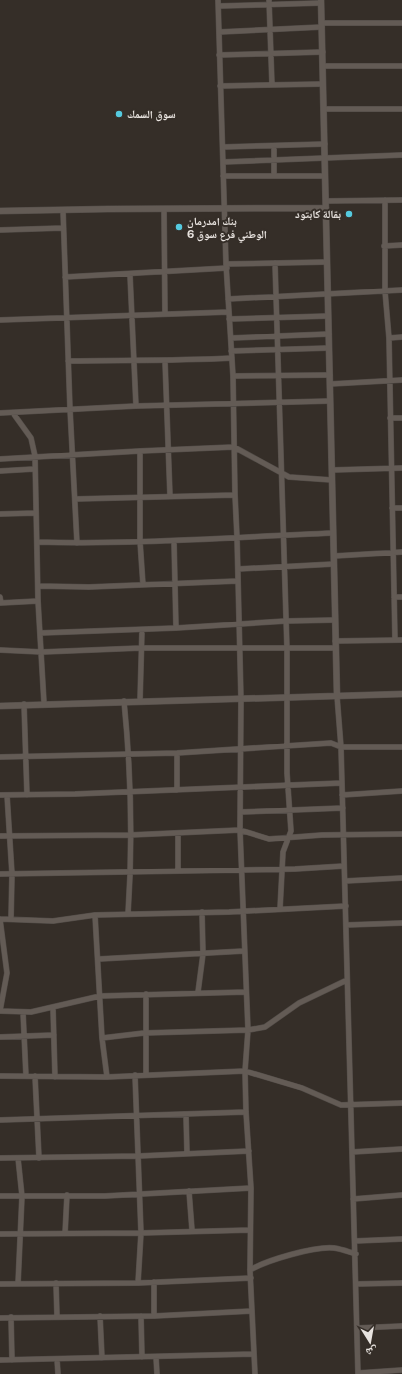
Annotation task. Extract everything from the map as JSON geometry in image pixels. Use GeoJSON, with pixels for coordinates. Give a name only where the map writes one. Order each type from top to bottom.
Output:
{"type":"FeatureCollection","features":[{"type":"Feature","properties":{"kind":"street"},"geometry":{"type":"LineString","coordinates":[[269,2],[272,85]]}},
{"type":"Feature","properties":{"kind":"street"},"geometry":{"type":"LineString","coordinates":[[255,1374],[250,1270],[251,1188],[245,1071],[248,1030],[240,830],[241,700],[235,495],[234,376],[228,299],[218,3],[321,2],[335,641],[344,834],[358,1374],[402,1370]]}},
{"type":"Feature","properties":{"kind":"street"},"geometry":{"type":"LineString","coordinates":[[219,32],[322,25],[402,23]]}},
{"type":"Feature","properties":{"kind":"street"},"geometry":{"type":"LineString","coordinates":[[219,55],[323,52]]}},
{"type":"Feature","properties":{"kind":"street"},"geometry":{"type":"LineString","coordinates":[[323,66],[402,66]]}},
{"type":"Feature","properties":{"kind":"street"},"geometry":{"type":"LineString","coordinates":[[220,86],[323,84]]}},
{"type":"Feature","properties":{"kind":"street"},"geometry":{"type":"LineString","coordinates":[[324,109],[402,109]]}},
{"type":"Feature","properties":{"kind":"street"},"geometry":{"type":"LineString","coordinates":[[222,147],[324,144]]}},
{"type":"Feature","properties":{"kind":"street"},"geometry":{"type":"LineString","coordinates":[[274,146],[274,176]]}},
{"type":"Feature","properties":{"kind":"street"},"geometry":{"type":"LineString","coordinates":[[223,162],[402,155]]}},
{"type":"Feature","properties":{"kind":"street"},"geometry":{"type":"LineString","coordinates":[[223,176],[325,176]]}},
{"type":"Feature","properties":{"kind":"street"},"geometry":{"type":"LineString","coordinates":[[385,200],[384,246],[390,380],[390,468],[394,552],[395,640]]}},
{"type":"Feature","properties":{"kind":"street"},"geometry":{"type":"LineString","coordinates":[[326,201],[402,200]]}},
{"type":"Feature","properties":{"kind":"street"},"geometry":{"type":"LineString","coordinates":[[0,211],[326,208]]}},
{"type":"Feature","properties":{"kind":"street"},"geometry":{"type":"LineString","coordinates":[[164,209],[166,314]]}},
{"type":"Feature","properties":{"kind":"street"},"geometry":{"type":"LineString","coordinates":[[63,210],[66,316],[77,543]]}},
{"type":"Feature","properties":{"kind":"street"},"geometry":{"type":"LineString","coordinates":[[0,230],[63,228]]}},
{"type":"Feature","properties":{"kind":"street"},"geometry":{"type":"LineString","coordinates":[[384,246],[402,245]]}},
{"type":"Feature","properties":{"kind":"street"},"geometry":{"type":"LineString","coordinates":[[65,277],[130,275],[275,263],[327,262]]}},
{"type":"Feature","properties":{"kind":"street"},"geometry":{"type":"LineString","coordinates":[[275,263],[279,350],[278,375],[280,472],[287,649],[288,784],[290,809],[290,837],[283,852],[280,909]]}},
{"type":"Feature","properties":{"kind":"street"},"geometry":{"type":"LineString","coordinates":[[130,275],[136,406]]}},
{"type":"Feature","properties":{"kind":"street"},"geometry":{"type":"LineString","coordinates":[[228,299],[276,298],[328,293],[402,290]]}},
{"type":"Feature","properties":{"kind":"street"},"geometry":{"type":"LineString","coordinates":[[0,320],[66,316],[229,312]]}},
{"type":"Feature","properties":{"kind":"street"},"geometry":{"type":"LineString","coordinates":[[229,319],[328,316]]}},
{"type":"Feature","properties":{"kind":"street"},"geometry":{"type":"LineString","coordinates":[[231,338],[329,334]]}},
{"type":"Feature","properties":{"kind":"street"},"geometry":{"type":"LineString","coordinates":[[388,338],[402,337]]}},
{"type":"Feature","properties":{"kind":"street"},"geometry":{"type":"LineString","coordinates":[[231,351],[329,348]]}},
{"type":"Feature","properties":{"kind":"street"},"geometry":{"type":"LineString","coordinates":[[68,361],[166,361],[232,358]]}},
{"type":"Feature","properties":{"kind":"street"},"geometry":{"type":"LineString","coordinates":[[166,361],[170,496]]}},
{"type":"Feature","properties":{"kind":"street"},"geometry":{"type":"LineString","coordinates":[[234,376],[330,374]]}},
{"type":"Feature","properties":{"kind":"street"},"geometry":{"type":"LineString","coordinates":[[330,384],[402,380]]}},
{"type":"Feature","properties":{"kind":"street"},"geometry":{"type":"LineString","coordinates":[[0,414],[136,406],[279,401],[330,401]]}},
{"type":"Feature","properties":{"kind":"street"},"geometry":{"type":"LineString","coordinates":[[13,413],[31,438],[35,456],[34,469],[38,601],[44,703]]}},
{"type":"Feature","properties":{"kind":"street"},"geometry":{"type":"LineString","coordinates":[[390,418],[402,418]]}},
{"type":"Feature","properties":{"kind":"street"},"geometry":{"type":"LineString","coordinates":[[0,459],[35,456],[234,447],[293,478],[332,480]]}},
{"type":"Feature","properties":{"kind":"street"},"geometry":{"type":"LineString","coordinates":[[140,451],[140,541],[143,585]]}},
{"type":"Feature","properties":{"kind":"street"},"geometry":{"type":"LineString","coordinates":[[332,470],[402,468]]}},
{"type":"Feature","properties":{"kind":"street"},"geometry":{"type":"LineString","coordinates":[[0,471],[34,469]]}},
{"type":"Feature","properties":{"kind":"street"},"geometry":{"type":"LineString","coordinates":[[75,499],[235,495]]}},
{"type":"Feature","properties":{"kind":"street"},"geometry":{"type":"LineString","coordinates":[[392,508],[402,508]]}},
{"type":"Feature","properties":{"kind":"street"},"geometry":{"type":"LineString","coordinates":[[0,514],[36,513]]}},
{"type":"Feature","properties":{"kind":"street"},"geometry":{"type":"LineString","coordinates":[[37,542],[77,543],[174,541],[333,533]]}},
{"type":"Feature","properties":{"kind":"street"},"geometry":{"type":"LineString","coordinates":[[174,541],[176,628]]}},
{"type":"Feature","properties":{"kind":"street"},"geometry":{"type":"LineString","coordinates":[[334,556],[402,552]]}},
{"type":"Feature","properties":{"kind":"street"},"geometry":{"type":"LineString","coordinates":[[238,569],[334,564]]}},
{"type":"Feature","properties":{"kind":"street"},"geometry":{"type":"LineString","coordinates":[[38,586],[143,585],[238,581]]}},
{"type":"Feature","properties":{"kind":"street"},"geometry":{"type":"LineString","coordinates":[[394,597],[402,596]]}},
{"type":"Feature","properties":{"kind":"street"},"geometry":{"type":"LineString","coordinates":[[0,597],[0,603],[38,601]]}},
{"type":"Feature","properties":{"kind":"street"},"geometry":{"type":"LineString","coordinates":[[40,633],[142,630],[286,621],[335,620]]}},
{"type":"Feature","properties":{"kind":"street"},"geometry":{"type":"LineString","coordinates":[[140,701],[142,630]]}},
{"type":"Feature","properties":{"kind":"street"},"geometry":{"type":"LineString","coordinates":[[335,641],[402,640]]}},
{"type":"Feature","properties":{"kind":"street"},"geometry":{"type":"LineString","coordinates":[[0,650],[42,652],[141,648],[336,648]]}},
{"type":"Feature","properties":{"kind":"street"},"geometry":{"type":"LineString","coordinates":[[0,706],[44,703],[241,700],[402,694]]}},
{"type":"Feature","properties":{"kind":"street"},"geometry":{"type":"LineString","coordinates":[[124,701],[131,792],[131,872],[128,914]]}},
{"type":"Feature","properties":{"kind":"street"},"geometry":{"type":"LineString","coordinates":[[24,704],[27,756],[27,795]]}},
{"type":"Feature","properties":{"kind":"street"},"geometry":{"type":"LineString","coordinates":[[0,757],[177,753],[331,743],[341,747],[402,746]]}},
{"type":"Feature","properties":{"kind":"street"},"geometry":{"type":"LineString","coordinates":[[177,753],[177,790]]}},
{"type":"Feature","properties":{"kind":"street"},"geometry":{"type":"LineString","coordinates":[[0,795],[241,788],[288,784],[342,782]]}},
{"type":"Feature","properties":{"kind":"street"},"geometry":{"type":"LineString","coordinates":[[342,795],[402,791]]}},
{"type":"Feature","properties":{"kind":"street"},"geometry":{"type":"LineString","coordinates":[[7,795],[12,874],[11,919]]}},
{"type":"Feature","properties":{"kind":"street"},"geometry":{"type":"LineString","coordinates":[[240,812],[343,808]]}},
{"type":"Feature","properties":{"kind":"street"},"geometry":{"type":"LineString","coordinates":[[0,836],[130,835],[240,830],[269,839],[344,834],[402,834]]}},
{"type":"Feature","properties":{"kind":"street"},"geometry":{"type":"LineString","coordinates":[[178,833],[178,870]]}},
{"type":"Feature","properties":{"kind":"street"},"geometry":{"type":"LineString","coordinates":[[0,874],[282,869],[344,866]]}},
{"type":"Feature","properties":{"kind":"street"},"geometry":{"type":"LineString","coordinates":[[345,881],[402,878]]}},
{"type":"Feature","properties":{"kind":"street"},"geometry":{"type":"LineString","coordinates":[[246,992],[198,992],[100,996],[53,1008],[23,1012],[0,1011],[1,998],[7,978],[3,960],[0,919],[53,921],[95,915],[243,911],[346,906]]}},
{"type":"Feature","properties":{"kind":"street"},"geometry":{"type":"LineString","coordinates":[[198,992],[203,954],[202,912]]}},
{"type":"Feature","properties":{"kind":"street"},"geometry":{"type":"LineString","coordinates":[[95,915],[99,959],[102,1038],[107,1077]]}},
{"type":"Feature","properties":{"kind":"street"},"geometry":{"type":"LineString","coordinates":[[346,926],[402,923]]}},
{"type":"Feature","properties":{"kind":"street"},"geometry":{"type":"LineString","coordinates":[[99,959],[244,951]]}},
{"type":"Feature","properties":{"kind":"street"},"geometry":{"type":"LineString","coordinates":[[102,1038],[144,1033],[248,1030],[268,1026],[299,1003],[347,980]]}},
{"type":"Feature","properties":{"kind":"street"},"geometry":{"type":"LineString","coordinates":[[146,994],[144,1033],[146,1075]]}},
{"type":"Feature","properties":{"kind":"street"},"geometry":{"type":"LineString","coordinates":[[53,1008],[55,1076]]}},
{"type":"Feature","properties":{"kind":"street"},"geometry":{"type":"LineString","coordinates":[[23,1012],[26,1076]]}},
{"type":"Feature","properties":{"kind":"street"},"geometry":{"type":"LineString","coordinates":[[0,1037],[54,1035]]}},
{"type":"Feature","properties":{"kind":"street"},"geometry":{"type":"LineString","coordinates":[[0,1076],[107,1077],[245,1071],[302,1088],[333,1103],[341,1105],[402,1103]]}},
{"type":"Feature","properties":{"kind":"street"},"geometry":{"type":"LineString","coordinates":[[135,1075],[141,1234],[138,1283]]}},
{"type":"Feature","properties":{"kind":"street"},"geometry":{"type":"LineString","coordinates":[[35,1076],[39,1158]]}},
{"type":"Feature","properties":{"kind":"street"},"geometry":{"type":"LineString","coordinates":[[0,1120],[246,1112]]}},
{"type":"Feature","properties":{"kind":"street"},"geometry":{"type":"LineString","coordinates":[[186,1115],[187,1153]]}},
{"type":"Feature","properties":{"kind":"street"},"geometry":{"type":"LineString","coordinates":[[352,1152],[402,1149]]}},
{"type":"Feature","properties":{"kind":"street"},"geometry":{"type":"LineString","coordinates":[[0,1158],[139,1156],[249,1151]]}},
{"type":"Feature","properties":{"kind":"street"},"geometry":{"type":"LineString","coordinates":[[18,1158],[22,1196],[22,1234],[18,1284]]}},
{"type":"Feature","properties":{"kind":"street"},"geometry":{"type":"LineString","coordinates":[[0,1196],[140,1194],[251,1188]]}},
{"type":"Feature","properties":{"kind":"street"},"geometry":{"type":"LineString","coordinates":[[189,1191],[192,1230]]}},
{"type":"Feature","properties":{"kind":"street"},"geometry":{"type":"LineString","coordinates":[[65,1234],[67,1195]]}},
{"type":"Feature","properties":{"kind":"street"},"geometry":{"type":"LineString","coordinates":[[354,1198],[402,1195]]}},
{"type":"Feature","properties":{"kind":"street"},"geometry":{"type":"LineString","coordinates":[[0,1234],[141,1234],[192,1230],[250,1230]]}},
{"type":"Feature","properties":{"kind":"street"},"geometry":{"type":"LineString","coordinates":[[355,1241],[402,1240]]}},
{"type":"Feature","properties":{"kind":"street"},"geometry":{"type":"LineString","coordinates":[[250,1270],[264,1262],[317,1250],[334,1248],[356,1254]]}},
{"type":"Feature","properties":{"kind":"street"},"geometry":{"type":"LineString","coordinates":[[0,1284],[138,1283],[251,1278]]}},
{"type":"Feature","properties":{"kind":"street"},"geometry":{"type":"LineString","coordinates":[[154,1282],[154,1316]]}},
{"type":"Feature","properties":{"kind":"street"},"geometry":{"type":"LineString","coordinates":[[56,1283],[58,1316]]}},
{"type":"Feature","properties":{"kind":"street"},"geometry":{"type":"LineString","coordinates":[[356,1284],[402,1283]]}},
{"type":"Feature","properties":{"kind":"street"},"geometry":{"type":"LineString","coordinates":[[0,1318],[58,1316],[154,1316],[252,1311]]}},
{"type":"Feature","properties":{"kind":"street"},"geometry":{"type":"LineString","coordinates":[[100,1316],[102,1358]]}},
{"type":"Feature","properties":{"kind":"street"},"geometry":{"type":"LineString","coordinates":[[141,1316],[142,1357]]}},
{"type":"Feature","properties":{"kind":"street"},"geometry":{"type":"LineString","coordinates":[[11,1318],[12,1360]]}},
{"type":"Feature","properties":{"kind":"street"},"geometry":{"type":"LineString","coordinates":[[358,1328],[402,1326]]}},
{"type":"Feature","properties":{"kind":"street"},"geometry":{"type":"LineString","coordinates":[[0,1360],[254,1354]]}},
{"type":"Feature","properties":{"kind":"street"},"geometry":{"type":"LineString","coordinates":[[156,1357],[157,1374]]}},
{"type":"Feature","properties":{"kind":"street"},"geometry":{"type":"LineString","coordinates":[[57,1359],[58,1374]]}},
{"type":"Feature","properties":{"kind":"place","name":"سوق السمك"},"geometry":{"type":"Point","coordinates":[119,114]}},
{"type":"Feature","properties":{"kind":"place","name":"بقالة كابتود"},"geometry":{"type":"Point","coordinates":[349,214]}},
{"type":"Feature","properties":{"kind":"place","name":"بنك امدرمان الوطني فرع سوق 6"},"geometry":{"type":"Point","coordinates":[179,227]}}]}
